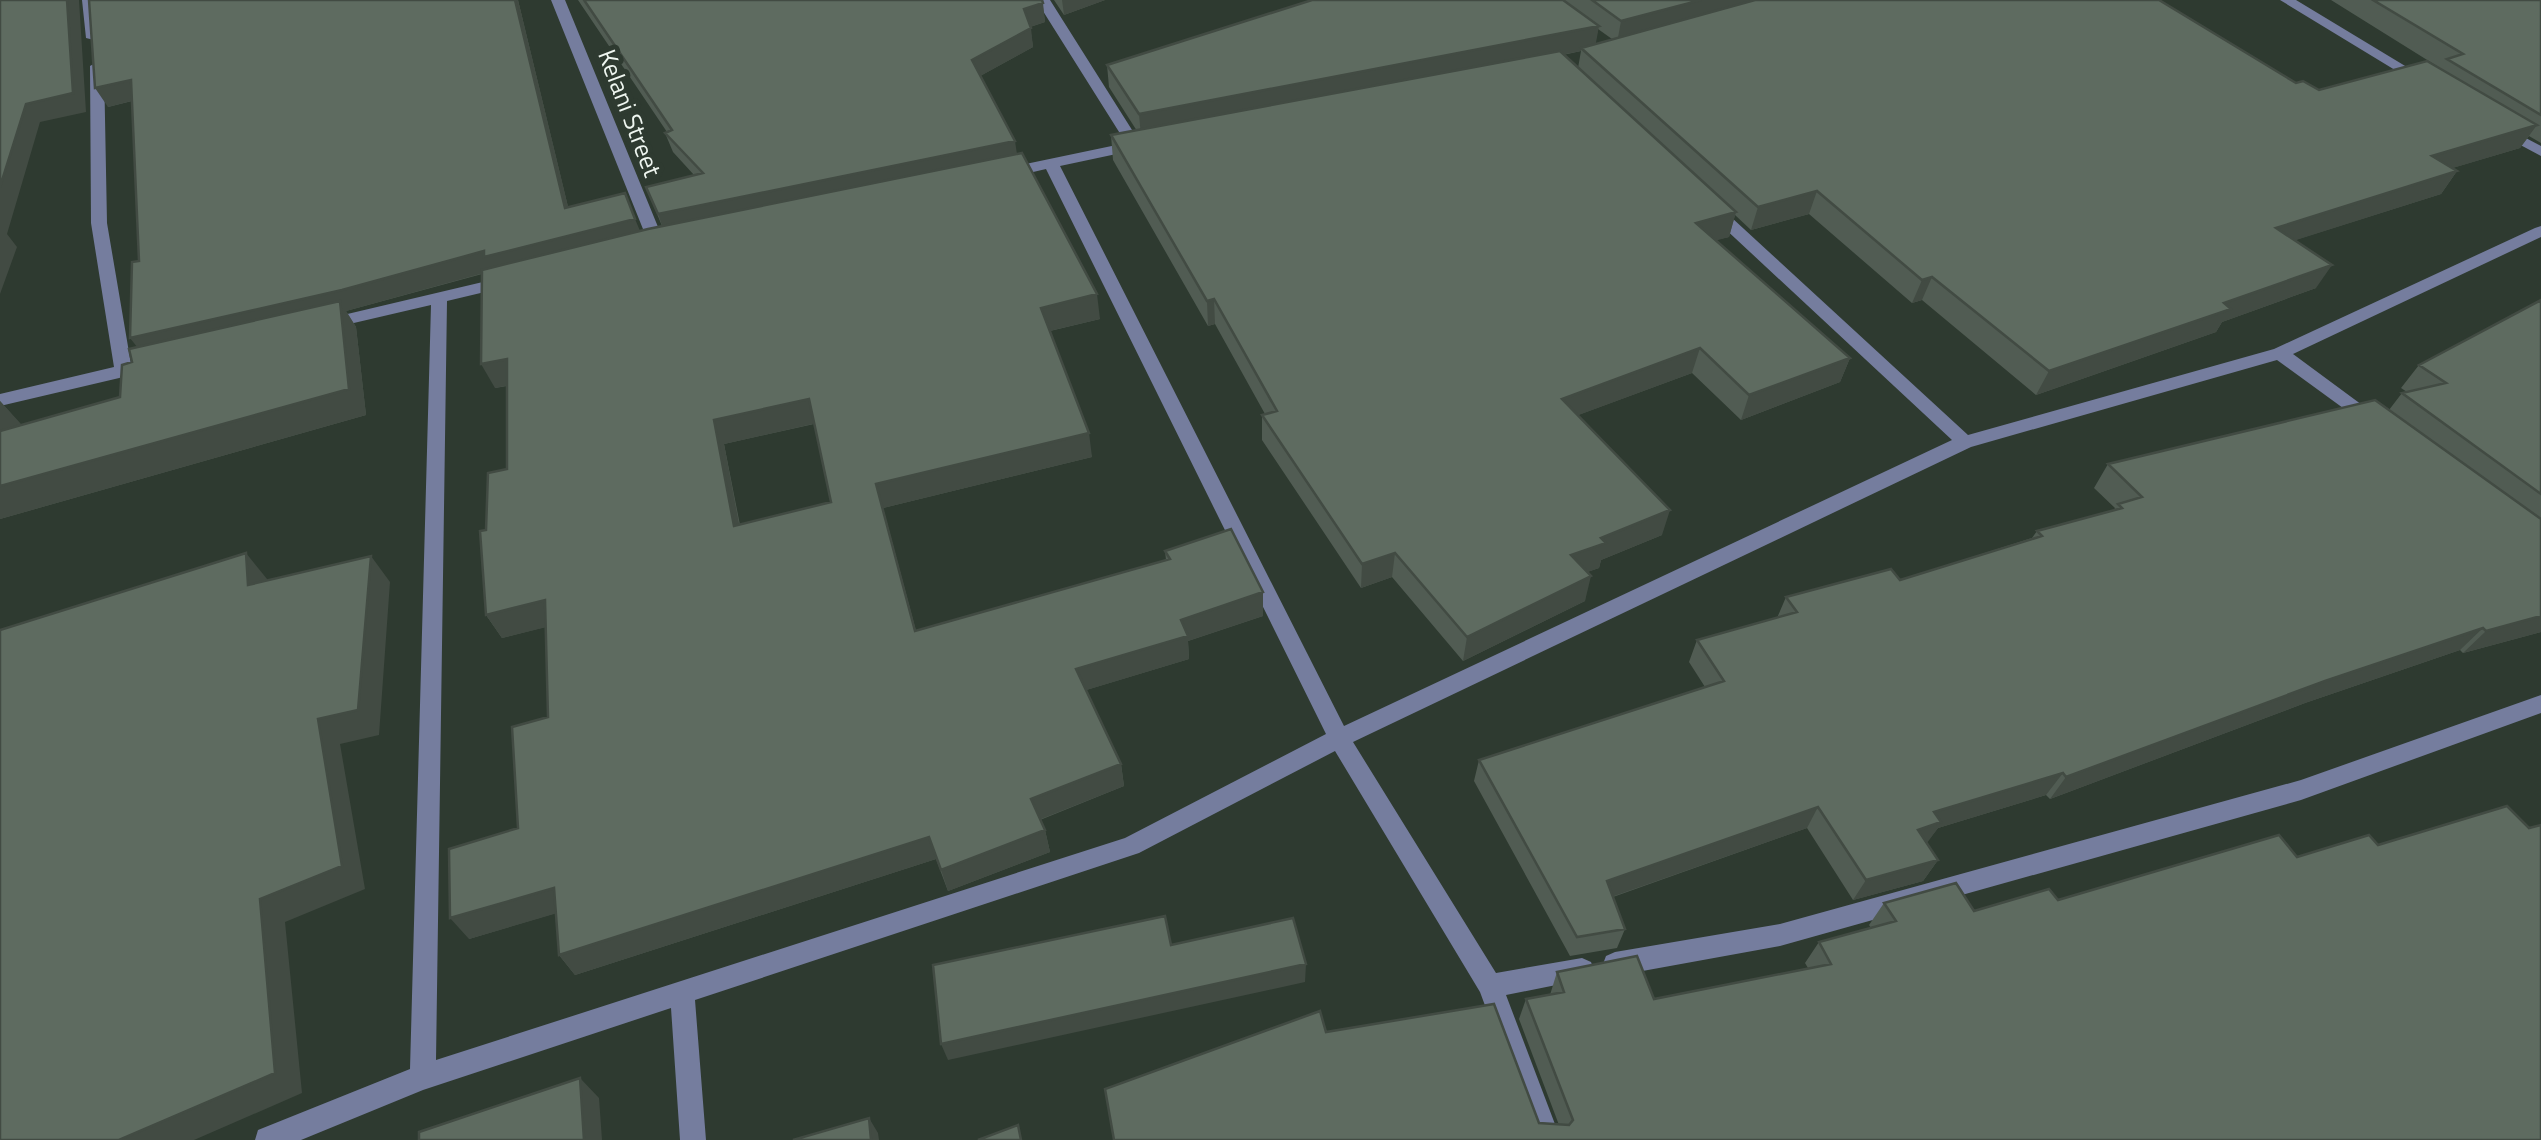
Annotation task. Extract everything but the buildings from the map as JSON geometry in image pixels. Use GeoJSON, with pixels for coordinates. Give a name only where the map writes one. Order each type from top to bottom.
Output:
{"type":"FeatureCollection","features":[{"type":"Feature","properties":{"kind":"street"},"geometry":{"type":"LineString","coordinates":[[88,0],[96,61],[99,223],[123,371]]}},
{"type":"Feature","properties":{"kind":"street","name":"Kelani Street"},"geometry":{"type":"LineString","coordinates":[[558,0],[657,244]]}},
{"type":"Feature","properties":{"kind":"street"},"geometry":{"type":"LineString","coordinates":[[1042,0],[1135,146]]}},
{"type":"Feature","properties":{"kind":"street"},"geometry":{"type":"LineString","coordinates":[[2287,0],[2440,92]]}},
{"type":"Feature","properties":{"kind":"street"},"geometry":{"type":"LineString","coordinates":[[2490,122],[2541,152]]}},
{"type":"Feature","properties":{"kind":"street"},"geometry":{"type":"LineString","coordinates":[[995,176],[1154,143]]}},
{"type":"Feature","properties":{"kind":"street"},"geometry":{"type":"LineString","coordinates":[[1051,164],[1338,738],[1490,986],[1548,1140]]}},
{"type":"Feature","properties":{"kind":"street"},"geometry":{"type":"LineString","coordinates":[[1704,200],[1965,442]]}},
{"type":"Feature","properties":{"kind":"street"},"geometry":{"type":"LineString","coordinates":[[268,1140],[423,1078],[1131,846],[1338,738],[1965,442],[2280,352],[2541,231]]}},
{"type":"Feature","properties":{"kind":"street"},"geometry":{"type":"LineString","coordinates":[[639,248],[676,240]]}},
{"type":"Feature","properties":{"kind":"street"},"geometry":{"type":"LineString","coordinates":[[309,329],[530,276]]}},
{"type":"Feature","properties":{"kind":"street"},"geometry":{"type":"LineString","coordinates":[[423,1078],[440,299]]}},
{"type":"Feature","properties":{"kind":"street"},"geometry":{"type":"LineString","coordinates":[[2280,352],[2388,433]]}},
{"type":"Feature","properties":{"kind":"street"},"geometry":{"type":"LineString","coordinates":[[0,400],[160,363]]}},
{"type":"Feature","properties":{"kind":"street"},"geometry":{"type":"LineString","coordinates":[[1490,986],[1780,934],[2302,790],[2541,704]]}},
{"type":"Feature","properties":{"kind":"street"},"geometry":{"type":"LineString","coordinates":[[682,990],[693,1140]]}}]}
